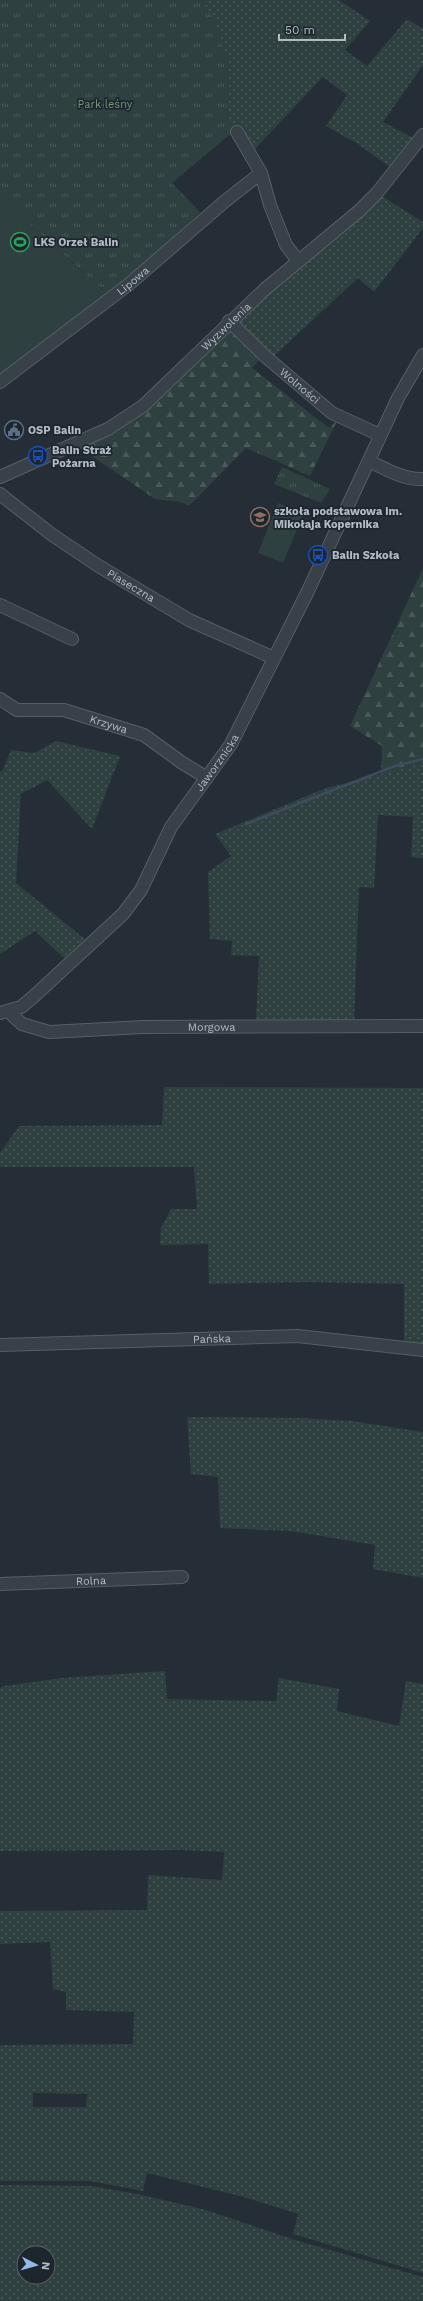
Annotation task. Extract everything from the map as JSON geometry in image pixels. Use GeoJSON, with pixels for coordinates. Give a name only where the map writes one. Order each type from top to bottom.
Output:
{"type":"FeatureCollection","features":[{"type":"Feature","properties":{"kind":"street"},"geometry":{"type":"LineString","coordinates":[[237,132],[261,174],[270,205],[286,245],[298,261]]}},
{"type":"Feature","properties":{"kind":"street","name":"Wyzwolenia"},"geometry":{"type":"LineString","coordinates":[[0,476],[108,429],[130,416],[154,395],[229,321],[298,261],[339,228],[377,193],[423,135]]}},
{"type":"Feature","properties":{"kind":"street","name":"Lipowa"},"geometry":{"type":"LineString","coordinates":[[0,382],[128,285],[224,202],[261,174]]}},
{"type":"Feature","properties":{"kind":"street","name":"Wolności"},"geometry":{"type":"LineString","coordinates":[[229,321],[266,357],[332,413],[380,435]]}},
{"type":"Feature","properties":{"kind":"street"},"geometry":{"type":"LineString","coordinates":[[380,435],[398,398],[423,355]]}},
{"type":"Feature","properties":{"kind":"street","name":"Jaworznicka"},"geometry":{"type":"LineString","coordinates":[[4,1012],[21,1006],[32,998],[123,914],[141,890],[171,827],[239,731],[369,461],[380,435]]}},
{"type":"Feature","properties":{"kind":"street"},"geometry":{"type":"LineString","coordinates":[[369,461],[403,477],[423,479]]}},
{"type":"Feature","properties":{"kind":"street","name":"Piaseczna"},"geometry":{"type":"LineString","coordinates":[[0,494],[51,534],[103,569],[188,620],[274,658]]}},
{"type":"Feature","properties":{"kind":"street"},"geometry":{"type":"LineString","coordinates":[[0,605],[72,639]]}},
{"type":"Feature","properties":{"kind":"street","name":"Krzywa"},"geometry":{"type":"LineString","coordinates":[[0,699],[17,710],[64,710],[144,735],[181,762],[207,778]]}},
{"type":"Feature","properties":{"kind":"street","name":"Morgowa"},"geometry":{"type":"LineString","coordinates":[[4,1012],[22,1024],[49,1032],[159,1027],[423,1026]]}},
{"type":"Feature","properties":{"kind":"street","name":"Pańska"},"geometry":{"type":"LineString","coordinates":[[0,1345],[298,1336],[423,1350]]}},
{"type":"Feature","properties":{"kind":"street","name":"Rolna"},"geometry":{"type":"LineString","coordinates":[[0,1584],[182,1577]]}},
{"type":"Feature","properties":{"kind":"green space","name":"Park leśny"},"geometry":{"type":"Polygon","coordinates":[[[0,0],[202,0],[216,23],[229,64],[226,106],[234,131],[172,183],[200,212],[110,297],[0,197],[0,0]]]}},
{"type":"Feature","properties":{"kind":"green space"},"geometry":{"type":"Polygon","coordinates":[[[202,0],[339,0],[370,21],[345,50],[367,66],[407,19],[423,29],[423,65],[383,122],[413,138],[391,168],[358,144],[326,126],[347,95],[323,77],[251,153],[234,131],[229,119],[226,106],[226,88],[202,0]]]}},
{"type":"Feature","properties":{"kind":"green space"},"geometry":{"type":"Polygon","coordinates":[[[380,195],[423,222],[423,228],[374,292],[358,278],[273,357],[238,320],[380,195]]]}},
{"type":"Feature","properties":{"kind":"green space"},"geometry":{"type":"Polygon","coordinates":[[[0,197],[110,297],[0,385],[0,197]]]}},
{"type":"Feature","properties":{"kind":"green space"},"geometry":{"type":"Polygon","coordinates":[[[230,328],[260,359],[252,368],[329,428],[337,421],[310,476],[246,448],[189,506],[181,502],[155,499],[80,448],[108,433],[230,328]]]}},
{"type":"Feature","properties":{"kind":"green space"},"geometry":{"type":"Polygon","coordinates":[[[282,467],[330,489],[321,503],[274,484],[282,467]]]}},
{"type":"Feature","properties":{"kind":"green space"},"geometry":{"type":"Polygon","coordinates":[[[278,503],[304,513],[283,563],[258,553],[278,503]]]}},
{"type":"Feature","properties":{"kind":"green space"},"geometry":{"type":"Polygon","coordinates":[[[423,568],[423,763],[381,774],[382,746],[350,726],[423,568]]]}},
{"type":"Feature","properties":{"kind":"green space"},"geometry":{"type":"Polygon","coordinates":[[[56,741],[120,756],[92,829],[47,780],[21,794],[16,883],[86,940],[65,959],[35,931],[0,954],[0,771],[2,772],[11,750],[34,753],[56,741]]]}},
{"type":"Feature","properties":{"kind":"green space"},"geometry":{"type":"Polygon","coordinates":[[[423,763],[423,858],[411,857],[413,817],[378,815],[374,888],[359,887],[354,1023],[256,1021],[259,956],[231,955],[232,941],[210,939],[208,872],[231,856],[215,834],[326,788],[423,763]]]}},
{"type":"Feature","properties":{"kind":"green space"},"geometry":{"type":"Polygon","coordinates":[[[164,1087],[423,1088],[423,1346],[404,1344],[404,1284],[307,1282],[209,1284],[208,1244],[160,1245],[161,1228],[171,1209],[197,1209],[194,1167],[0,1167],[0,1153],[19,1126],[162,1125],[164,1087]]]}},
{"type":"Feature","properties":{"kind":"green space"},"geometry":{"type":"Polygon","coordinates":[[[187,1417],[300,1418],[352,1421],[423,1432],[423,1578],[373,1569],[375,1545],[291,1531],[220,1528],[218,1477],[191,1474],[187,1417]]]}},
{"type":"Feature","properties":{"kind":"green space"},"geometry":{"type":"Polygon","coordinates":[[[165,1671],[167,1699],[276,1701],[279,1678],[339,1689],[337,1711],[399,1726],[406,1681],[423,1684],[423,2273],[293,2234],[298,2214],[244,2197],[147,2173],[143,2191],[90,2181],[0,2181],[0,2045],[133,2044],[134,2012],[66,2010],[66,1992],[53,1989],[50,1942],[0,1944],[0,1911],[147,1910],[148,1875],[222,1880],[224,1852],[180,1850],[0,1851],[0,1688],[4,1686],[62,1678],[165,1671]],[[33,2093],[33,2107],[86,2107],[87,2094],[33,2093]]]}},
{"type":"Feature","properties":{"kind":"green space"},"geometry":{"type":"Polygon","coordinates":[[[0,2185],[92,2186],[142,2195],[206,2210],[292,2239],[423,2277],[423,2301],[0,2301],[0,2185]]]}},
{"type":"Feature","properties":{"kind":"waterway"},"geometry":{"type":"LineString","coordinates":[[246,824],[395,766],[423,759]]}},
{"type":"Feature","properties":{"kind":"place","name":"LKS Orzeł Balin"},"geometry":{"type":"Point","coordinates":[20,242]}},
{"type":"Feature","properties":{"kind":"place","name":"OSP Balin"},"geometry":{"type":"Point","coordinates":[14,430]}},
{"type":"Feature","properties":{"kind":"place","name":"Balin Straż Pożarna"},"geometry":{"type":"Point","coordinates":[38,456]}},
{"type":"Feature","properties":{"kind":"place","name":"szkoła podstawowa im. Mikołaja Kopernika"},"geometry":{"type":"Point","coordinates":[260,517]}},
{"type":"Feature","properties":{"kind":"place","name":"Balin Szkoła"},"geometry":{"type":"Point","coordinates":[318,555]}}]}
